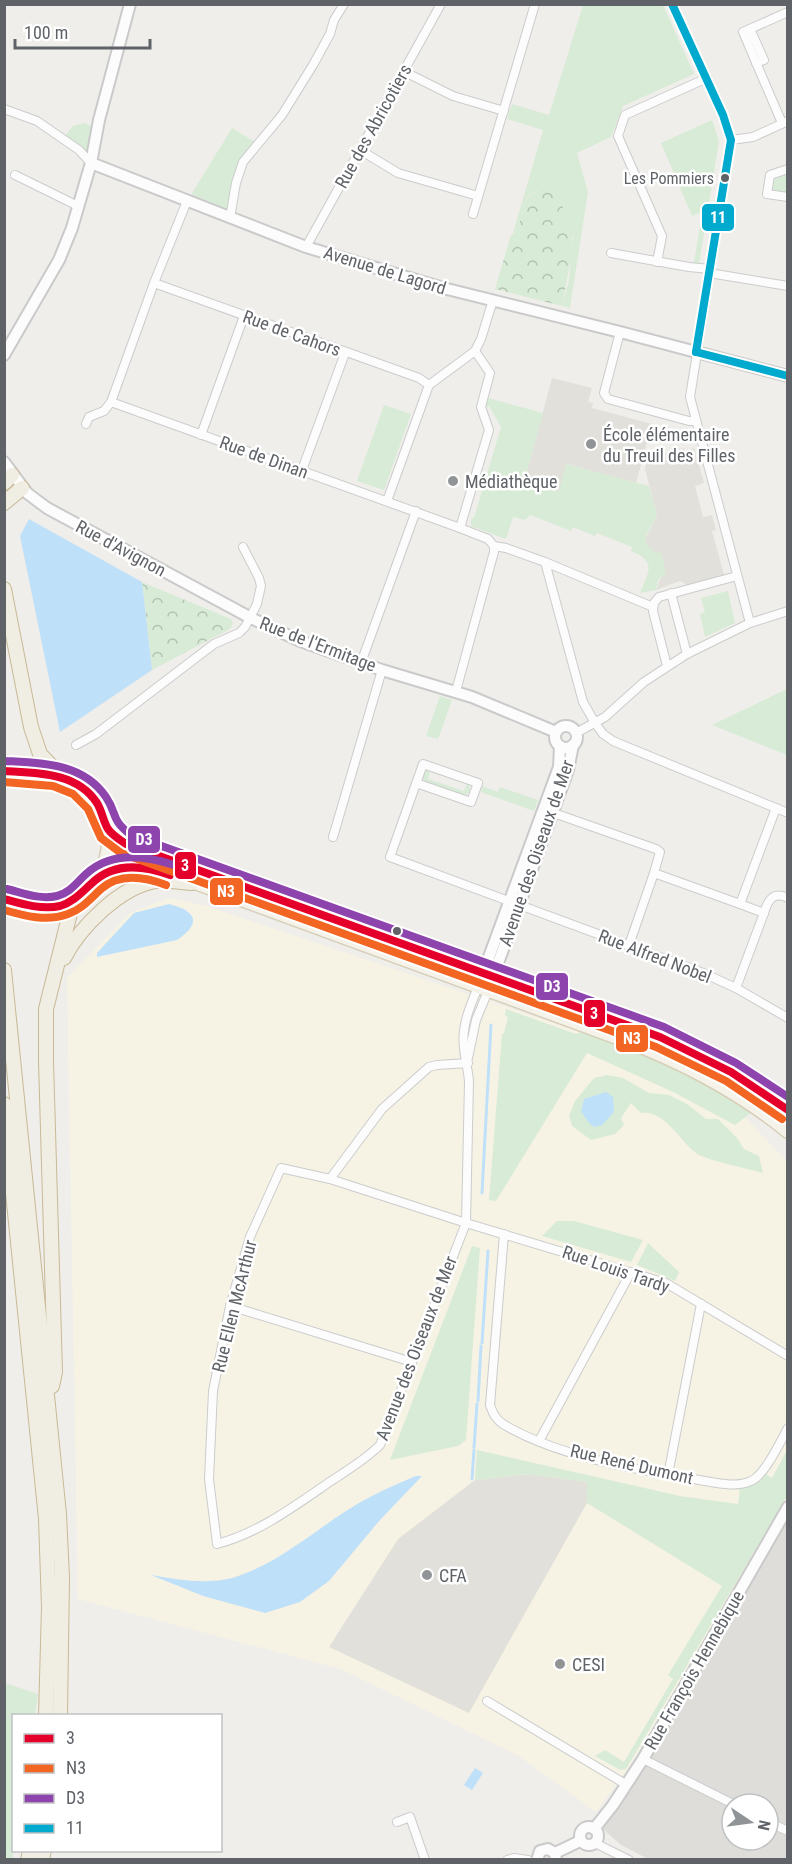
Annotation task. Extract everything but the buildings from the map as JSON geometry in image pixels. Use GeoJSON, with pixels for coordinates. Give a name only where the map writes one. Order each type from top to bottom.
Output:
{"type":"FeatureCollection","features":[{"type":"Feature","properties":{"kind":"highway"},"geometry":{"type":"LineString","coordinates":[[4,503],[22,488]]}},
{"type":"Feature","properties":{"kind":"highway"},"geometry":{"type":"LineString","coordinates":[[4,590],[31,727],[40,754],[61,776]]}},
{"type":"Feature","properties":{"kind":"highway"},"geometry":{"type":"LineString","coordinates":[[54,978],[72,942],[88,924],[122,896],[139,886],[154,882],[192,883]]}},
{"type":"Feature","properties":{"kind":"highway"},"geometry":{"type":"LineString","coordinates":[[49,1403],[55,1372],[46,1009],[73,901]]}},
{"type":"Feature","properties":{"kind":"highway"},"geometry":{"type":"LineString","coordinates":[[4,970],[49,1403],[62,1577],[60,1714]]}},
{"type":"Feature","properties":{"kind":"highway"},"geometry":{"type":"LineString","coordinates":[[4,1104],[46,1519],[49,1606],[46,1714]]}},
{"type":"Feature","properties":{"kind":"highway"},"geometry":{"type":"LineString","coordinates":[[4,1200],[11,1238],[21,1262]]}},
{"type":"Feature","properties":{"kind":"main road"},"geometry":{"type":"LineString","coordinates":[[4,771],[61,776],[77,783],[87,790],[97,802],[108,829],[108,854],[99,877],[73,901],[45,908],[4,898]]}},
{"type":"Feature","properties":{"kind":"main road"},"geometry":{"type":"LineString","coordinates":[[108,829],[126,844],[637,1027],[679,1045],[731,1072],[788,1110]]}},
{"type":"Feature","properties":{"kind":"main road"},"geometry":{"type":"LineString","coordinates":[[99,877],[125,867],[145,866],[483,989],[672,1059],[730,1091],[788,1132]]}},
{"type":"Feature","properties":{"kind":"street"},"geometry":{"type":"LineString","coordinates":[[4,355],[59,260],[72,228],[91,163],[99,120],[130,4]]}},
{"type":"Feature","properties":{"kind":"street"},"geometry":{"type":"LineString","coordinates":[[230,218],[236,183],[243,162],[282,115],[313,65],[344,4]]}},
{"type":"Feature","properties":{"kind":"street","name":"Rue des Abricotiers"},"geometry":{"type":"LineString","coordinates":[[306,247],[441,4]]}},
{"type":"Feature","properties":{"kind":"street"},"geometry":{"type":"LineString","coordinates":[[473,214],[535,4]]}},
{"type":"Feature","properties":{"kind":"street"},"geometry":{"type":"LineString","coordinates":[[672,4],[707,78],[731,140],[690,397],[750,623]]}},
{"type":"Feature","properties":{"kind":"street"},"geometry":{"type":"LineString","coordinates":[[731,140],[753,137],[786,124],[743,32],[788,12]]}},
{"type":"Feature","properties":{"kind":"street"},"geometry":{"type":"LineString","coordinates":[[404,71],[453,96],[504,111]]}},
{"type":"Feature","properties":{"kind":"street"},"geometry":{"type":"LineString","coordinates":[[657,262],[662,237],[618,136],[625,115],[707,78]]}},
{"type":"Feature","properties":{"kind":"street","name":"Avenue de Lagord"},"geometry":{"type":"LineString","coordinates":[[4,109],[37,121],[79,150],[91,163],[306,247],[443,288],[788,376]]}},
{"type":"Feature","properties":{"kind":"street"},"geometry":{"type":"LineString","coordinates":[[360,150],[398,173],[478,196]]}},
{"type":"Feature","properties":{"kind":"street"},"geometry":{"type":"LineString","coordinates":[[788,169],[770,175],[767,194],[788,197]]}},
{"type":"Feature","properties":{"kind":"street"},"geometry":{"type":"LineString","coordinates":[[15,175],[78,207]]}},
{"type":"Feature","properties":{"kind":"street"},"geometry":{"type":"LineString","coordinates":[[86,424],[89,417],[104,411],[111,402],[154,283],[187,201]]}},
{"type":"Feature","properties":{"kind":"street"},"geometry":{"type":"LineString","coordinates":[[611,253],[788,286]]}},
{"type":"Feature","properties":{"kind":"street","name":"Rue de Cahors"},"geometry":{"type":"LineString","coordinates":[[154,283],[419,378],[429,385]]}},
{"type":"Feature","properties":{"kind":"street"},"geometry":{"type":"LineString","coordinates":[[387,501],[429,385],[475,351],[493,300]]}},
{"type":"Feature","properties":{"kind":"street"},"geometry":{"type":"LineString","coordinates":[[201,435],[244,316]]}},
{"type":"Feature","properties":{"kind":"street"},"geometry":{"type":"LineString","coordinates":[[620,332],[604,393],[608,399],[696,421]]}},
{"type":"Feature","properties":{"kind":"street"},"geometry":{"type":"LineString","coordinates":[[460,528],[489,430],[481,407],[490,373],[475,351]]}},
{"type":"Feature","properties":{"kind":"street"},"geometry":{"type":"LineString","coordinates":[[302,470],[345,353]]}},
{"type":"Feature","properties":{"kind":"street","name":"Rue de Dinan"},"geometry":{"type":"LineString","coordinates":[[111,402],[416,511],[488,539],[494,546],[545,562],[653,607]]}},
{"type":"Feature","properties":{"kind":"street","name":"Rue d'Avignon"},"geometry":{"type":"LineString","coordinates":[[4,462],[8,479],[38,502],[251,618]]}},
{"type":"Feature","properties":{"kind":"street"},"geometry":{"type":"LineString","coordinates":[[361,663],[416,511]]}},
{"type":"Feature","properties":{"kind":"street"},"geometry":{"type":"LineString","coordinates":[[456,691],[494,546]]}},
{"type":"Feature","properties":{"kind":"street"},"geometry":{"type":"LineString","coordinates":[[243,547],[261,586],[251,618]]}},
{"type":"Feature","properties":{"kind":"street"},"geometry":{"type":"LineString","coordinates":[[545,562],[583,702],[603,734],[613,741],[788,813]]}},
{"type":"Feature","properties":{"kind":"street"},"geometry":{"type":"LineString","coordinates":[[638,601],[737,576]]}},
{"type":"Feature","properties":{"kind":"street"},"geometry":{"type":"LineString","coordinates":[[672,593],[687,654]]}},
{"type":"Feature","properties":{"kind":"street"},"geometry":{"type":"LineString","coordinates":[[659,597],[655,600],[653,607],[667,666]]}},
{"type":"Feature","properties":{"kind":"street"},"geometry":{"type":"LineString","coordinates":[[576,732],[595,723],[644,682],[687,654],[750,623],[788,611]]}},
{"type":"Feature","properties":{"kind":"street","name":"Rue de l'Ermitage"},"geometry":{"type":"LineString","coordinates":[[76,745],[96,734],[214,644],[239,633],[251,618],[300,640],[361,663],[456,691],[556,732]]}},
{"type":"Feature","properties":{"kind":"street"},"geometry":{"type":"LineString","coordinates":[[333,837],[382,670]]}},
{"type":"Feature","properties":{"kind":"street"},"geometry":{"type":"LineString","coordinates":[[568,727],[576,732],[573,746],[567,748],[560,746],[556,740],[556,732],[561,728],[568,727]]}},
{"type":"Feature","properties":{"kind":"street","name":"Avenue des Oiseaux de Mer"},"geometry":{"type":"LineString","coordinates":[[548,811],[559,767],[560,746]]}},
{"type":"Feature","properties":{"kind":"street","name":"Avenue des Oiseaux de Mer"},"geometry":{"type":"LineString","coordinates":[[217,1544],[233,1540],[292,1508],[372,1453],[380,1445],[465,1223],[469,1090],[464,1033],[469,1011],[483,989],[489,974],[548,811],[568,770],[573,746]]}},
{"type":"Feature","properties":{"kind":"street"},"geometry":{"type":"LineString","coordinates":[[423,764],[478,783],[471,802],[416,783],[423,764]]}},
{"type":"Feature","properties":{"kind":"street","name":"Rue Alfred Nobel"},"geometry":{"type":"LineString","coordinates":[[416,783],[390,857],[671,960],[736,988],[788,1018]]}},
{"type":"Feature","properties":{"kind":"street"},"geometry":{"type":"LineString","coordinates":[[740,904],[776,808]]}},
{"type":"Feature","properties":{"kind":"street"},"geometry":{"type":"LineString","coordinates":[[548,811],[660,852],[629,945]]}},
{"type":"Feature","properties":{"kind":"street"},"geometry":{"type":"LineString","coordinates":[[654,873],[764,913]]}},
{"type":"Feature","properties":{"kind":"street"},"geometry":{"type":"LineString","coordinates":[[736,988],[768,901],[773,896],[779,895],[788,898]]}},
{"type":"Feature","properties":{"kind":"street"},"geometry":{"type":"LineString","coordinates":[[330,1179],[382,1109],[429,1067],[468,1063]]}},
{"type":"Feature","properties":{"kind":"street","name":"Rue Ellen McArthur"},"geometry":{"type":"LineString","coordinates":[[217,1544],[209,1479],[213,1391],[230,1306],[250,1237],[281,1168],[330,1179]]}},
{"type":"Feature","properties":{"kind":"street","name":"Rue Louis Tardy"},"geometry":{"type":"LineString","coordinates":[[330,1179],[465,1223],[666,1283],[788,1356]]}},
{"type":"Feature","properties":{"kind":"street","name":"Rue René Dumont"},"geometry":{"type":"LineString","coordinates":[[504,1234],[490,1405],[495,1417],[501,1423],[539,1442],[603,1462],[727,1484],[751,1482],[760,1475],[788,1428]]}},
{"type":"Feature","properties":{"kind":"street"},"geometry":{"type":"LineString","coordinates":[[539,1442],[631,1272]]}},
{"type":"Feature","properties":{"kind":"street"},"geometry":{"type":"LineString","coordinates":[[668,1475],[701,1304]]}},
{"type":"Feature","properties":{"kind":"street"},"geometry":{"type":"LineString","coordinates":[[230,1306],[412,1362]]}},
{"type":"Feature","properties":{"kind":"street","name":"Rue François Hennebique"},"geometry":{"type":"LineString","coordinates":[[594,1829],[627,1785],[643,1759],[788,1508]]}},
{"type":"Feature","properties":{"kind":"street"},"geometry":{"type":"LineString","coordinates":[[487,1701],[627,1785]]}},
{"type":"Feature","properties":{"kind":"street"},"geometry":{"type":"LineString","coordinates":[[643,1759],[720,1798]]}},
{"type":"Feature","properties":{"kind":"street"},"geometry":{"type":"LineString","coordinates":[[397,1822],[411,1817],[425,1860]]}},
{"type":"Feature","properties":{"kind":"street"},"geometry":{"type":"LineString","coordinates":[[588,1827],[594,1829],[598,1836],[595,1843],[587,1846],[580,1840],[579,1834],[588,1827]]}},
{"type":"Feature","properties":{"kind":"street"},"geometry":{"type":"LineString","coordinates":[[537,1860],[542,1850],[551,1849],[555,1856],[580,1840]]}},
{"type":"Feature","properties":{"kind":"street"},"geometry":{"type":"LineString","coordinates":[[595,1843],[629,1860]]}},
{"type":"Feature","properties":{"kind":"street"},"geometry":{"type":"LineString","coordinates":[[507,1860],[514,1858],[528,1860]]}},
{"type":"Feature","properties":{"kind":"shaded area","name":"École élémentaire du Treuil des Filles"},"geometry":{"type":"Polygon","coordinates":[[[552,378],[592,388],[588,402],[593,403],[592,408],[652,424],[636,483],[567,464],[559,492],[524,483],[552,378]]]}},
{"type":"Feature","properties":{"kind":"shaded area"},"geometry":{"type":"Polygon","coordinates":[[[684,448],[685,451],[694,448],[704,483],[695,486],[703,517],[712,515],[716,530],[712,531],[724,575],[687,585],[680,581],[656,590],[661,577],[656,553],[647,547],[645,540],[657,515],[645,469],[648,454],[655,456],[684,448]]]}},
{"type":"Feature","properties":{"kind":"shaded area"},"geometry":{"type":"Polygon","coordinates":[[[169,898],[207,906],[580,1032],[679,1076],[743,1115],[787,1162],[787,1503],[628,1768],[596,1812],[519,1756],[341,1669],[78,1599],[67,978],[130,913],[169,898]]]}},
{"type":"Feature","properties":{"kind":"shaded area"},"geometry":{"type":"Polygon","coordinates":[[[528,1474],[587,1482],[587,1503],[469,1713],[329,1647],[398,1539],[475,1480],[528,1474]]]}},
{"type":"Feature","properties":{"kind":"shaded area"},"geometry":{"type":"Polygon","coordinates":[[[787,1508],[787,1859],[648,1859],[621,1845],[603,1829],[787,1508]]]}},
{"type":"Feature","properties":{"kind":"green space"},"geometry":{"type":"Polygon","coordinates":[[[583,5],[663,5],[694,74],[623,106],[611,137],[577,153],[588,192],[570,308],[562,306],[569,280],[573,236],[544,186],[527,197],[517,231],[513,233],[543,130],[507,119],[512,104],[549,115],[583,5]]]}},
{"type":"Feature","properties":{"kind":"green space"},"geometry":{"type":"Polygon","coordinates":[[[712,120],[719,141],[699,264],[694,263],[702,212],[692,216],[661,143],[712,120]]]}},
{"type":"Feature","properties":{"kind":"green space"},"geometry":{"type":"Polygon","coordinates":[[[84,123],[97,128],[91,163],[63,138],[73,126],[84,123]]]}},
{"type":"Feature","properties":{"kind":"green space"},"geometry":{"type":"Polygon","coordinates":[[[232,128],[255,142],[236,169],[227,210],[191,195],[232,128]]]}},
{"type":"Feature","properties":{"kind":"green space"},"geometry":{"type":"Polygon","coordinates":[[[787,169],[787,197],[767,194],[770,175],[787,169]]]}},
{"type":"Feature","properties":{"kind":"green space"},"geometry":{"type":"Polygon","coordinates":[[[544,186],[553,190],[572,223],[572,253],[562,306],[495,289],[511,235],[517,231],[527,198],[544,186]]]}},
{"type":"Feature","properties":{"kind":"green space"},"geometry":{"type":"Polygon","coordinates":[[[488,398],[543,413],[524,483],[559,492],[566,464],[649,486],[657,515],[646,536],[646,544],[656,553],[661,552],[666,573],[658,580],[656,590],[640,593],[649,568],[645,559],[631,551],[632,547],[597,533],[595,536],[573,527],[571,531],[530,515],[525,520],[513,517],[506,539],[471,526],[471,518],[474,518],[501,427],[489,406],[484,408],[488,398]]]}},
{"type":"Feature","properties":{"kind":"green space"},"geometry":{"type":"Polygon","coordinates":[[[384,405],[411,414],[384,490],[357,481],[384,405]]]}},
{"type":"Feature","properties":{"kind":"green space"},"geometry":{"type":"Polygon","coordinates":[[[142,582],[231,619],[233,623],[230,629],[152,670],[142,582]]]}},
{"type":"Feature","properties":{"kind":"green space"},"geometry":{"type":"Polygon","coordinates":[[[728,591],[735,623],[705,637],[700,614],[705,612],[701,598],[728,591]]]}},
{"type":"Feature","properties":{"kind":"green space"},"geometry":{"type":"Polygon","coordinates":[[[787,689],[787,755],[712,725],[787,689]]]}},
{"type":"Feature","properties":{"kind":"green space"},"geometry":{"type":"Polygon","coordinates":[[[440,696],[452,700],[438,739],[426,736],[440,696]]]}},
{"type":"Feature","properties":{"kind":"green space"},"geometry":{"type":"Polygon","coordinates":[[[426,771],[430,771],[428,779],[464,791],[467,784],[470,787],[469,793],[464,795],[425,782],[422,777],[426,771]]]}},
{"type":"Feature","properties":{"kind":"green space"},"geometry":{"type":"Polygon","coordinates":[[[482,786],[498,792],[500,787],[538,800],[534,811],[481,792],[482,786]]]}},
{"type":"Feature","properties":{"kind":"green space"},"geometry":{"type":"Polygon","coordinates":[[[506,1009],[576,1034],[583,1031],[648,1057],[712,1087],[752,1112],[735,1125],[673,1092],[587,1053],[496,1201],[489,1200],[502,1034],[508,1017],[505,1016],[506,1009]]]}},
{"type":"Feature","properties":{"kind":"green space"},"geometry":{"type":"Polygon","coordinates":[[[607,1075],[623,1078],[649,1093],[669,1095],[687,1104],[706,1119],[718,1119],[737,1138],[744,1149],[759,1156],[763,1173],[701,1156],[664,1121],[649,1113],[641,1113],[631,1103],[621,1118],[624,1125],[615,1134],[591,1140],[572,1126],[569,1116],[575,1101],[594,1078],[607,1075]]]}},
{"type":"Feature","properties":{"kind":"green space"},"geometry":{"type":"Polygon","coordinates":[[[557,1221],[574,1221],[643,1240],[631,1262],[542,1236],[557,1221]]]}},
{"type":"Feature","properties":{"kind":"green space"},"geometry":{"type":"Polygon","coordinates":[[[648,1243],[679,1272],[675,1281],[637,1265],[648,1243]]]}},
{"type":"Feature","properties":{"kind":"green space"},"geometry":{"type":"Polygon","coordinates":[[[472,1246],[480,1248],[466,1440],[458,1446],[390,1460],[472,1246]]]}},
{"type":"Feature","properties":{"kind":"green space"},"geometry":{"type":"Polygon","coordinates":[[[477,1450],[680,1496],[738,1504],[740,1488],[756,1483],[766,1474],[772,1478],[787,1450],[787,1496],[626,1769],[620,1770],[595,1756],[605,1750],[624,1762],[673,1679],[668,1675],[722,1586],[587,1503],[587,1482],[528,1474],[475,1480],[477,1450]]]}},
{"type":"Feature","properties":{"kind":"green space"},"geometry":{"type":"Polygon","coordinates":[[[5,1683],[38,1694],[35,1714],[12,1714],[13,1860],[4,1859],[5,1683]]]}},
{"type":"Feature","properties":{"kind":"water"},"geometry":{"type":"Polygon","coordinates":[[[29,519],[142,582],[152,670],[60,732],[20,536],[29,519]]]}},
{"type":"Feature","properties":{"kind":"water"},"geometry":{"type":"Polygon","coordinates":[[[169,904],[186,911],[193,920],[191,928],[177,940],[97,957],[97,953],[134,913],[169,904]]]}},
{"type":"Feature","properties":{"kind":"water"},"geometry":{"type":"Polygon","coordinates":[[[606,1092],[613,1097],[614,1112],[602,1125],[594,1127],[581,1111],[584,1099],[606,1092]]]}},
{"type":"Feature","properties":{"kind":"water"},"geometry":{"type":"Polygon","coordinates":[[[416,1476],[422,1476],[380,1520],[329,1581],[300,1602],[265,1613],[203,1596],[151,1575],[208,1581],[241,1575],[269,1562],[362,1501],[416,1476]]]}},
{"type":"Feature","properties":{"kind":"water"},"geometry":{"type":"Polygon","coordinates":[[[475,1768],[483,1773],[472,1790],[464,1785],[475,1768]]]}},
{"type":"Feature","properties":{"kind":"waterway"},"geometry":{"type":"LineString","coordinates":[[482,1193],[491,1025]]}},
{"type":"Feature","properties":{"kind":"waterway"},"geometry":{"type":"LineString","coordinates":[[482,1343],[488,1251]]}},
{"type":"Feature","properties":{"kind":"waterway"},"geometry":{"type":"LineString","coordinates":[[478,1401],[481,1346]]}},
{"type":"Feature","properties":{"kind":"waterway"},"geometry":{"type":"LineString","coordinates":[[474,1447],[477,1404]]}},
{"type":"Feature","properties":{"kind":"waterway"},"geometry":{"type":"LineString","coordinates":[[472,1479],[474,1450]]}},
{"type":"Feature","properties":{"kind":"transit line","name":"11"},"geometry":{"type":"LineString","coordinates":[[672,4],[723,115],[731,140],[696,352]]}},
{"type":"Feature","properties":{"kind":"transit line","name":"11"},"geometry":{"type":"LineString","coordinates":[[696,352],[788,376]]}},
{"type":"Feature","properties":{"kind":"transit line","name":"D3"},"geometry":{"type":"LineString","coordinates":[[5,761],[47,764],[74,771],[86,777],[106,797],[117,821],[131,835],[664,1027],[736,1063],[788,1097]]}},
{"type":"Feature","properties":{"kind":"transit line","name":"3"},"geometry":{"type":"LineString","coordinates":[[4,771],[55,776],[79,785],[97,803],[106,826],[126,844],[660,1037],[731,1072],[788,1110]]}},
{"type":"Feature","properties":{"kind":"transit line","name":"N3"},"geometry":{"type":"LineString","coordinates":[[4,782],[53,786],[73,794],[88,809],[101,838],[121,853],[656,1047],[726,1081],[782,1119]]}},
{"type":"Feature","properties":{"kind":"transit line","name":"D3"},"geometry":{"type":"LineString","coordinates":[[7,889],[38,897],[62,895],[96,867],[117,858],[140,857],[174,865]]}},
{"type":"Feature","properties":{"kind":"transit line","name":"3"},"geometry":{"type":"LineString","coordinates":[[4,899],[32,906],[60,906],[77,897],[100,877],[119,869],[149,869],[170,875]]}},
{"type":"Feature","properties":{"kind":"transit line","name":"N3"},"geometry":{"type":"LineString","coordinates":[[4,910],[52,918],[78,909],[101,889],[116,880],[141,878],[166,885]]}},
{"type":"Feature","properties":{"kind":"place","name":"Les Pommiers"},"geometry":{"type":"Point","coordinates":[725,178]}},
{"type":"Feature","properties":{"kind":"place","name":"École élémentaire du Treuil des Filles"},"geometry":{"type":"Point","coordinates":[591,444]}},
{"type":"Feature","properties":{"kind":"place","name":"Médiathèque"},"geometry":{"type":"Point","coordinates":[453,481]}},
{"type":"Feature","properties":{"kind":"place","name":"CFA"},"geometry":{"type":"Point","coordinates":[427,1575]}},
{"type":"Feature","properties":{"kind":"place","name":"CESI"},"geometry":{"type":"Point","coordinates":[560,1664]}}]}
